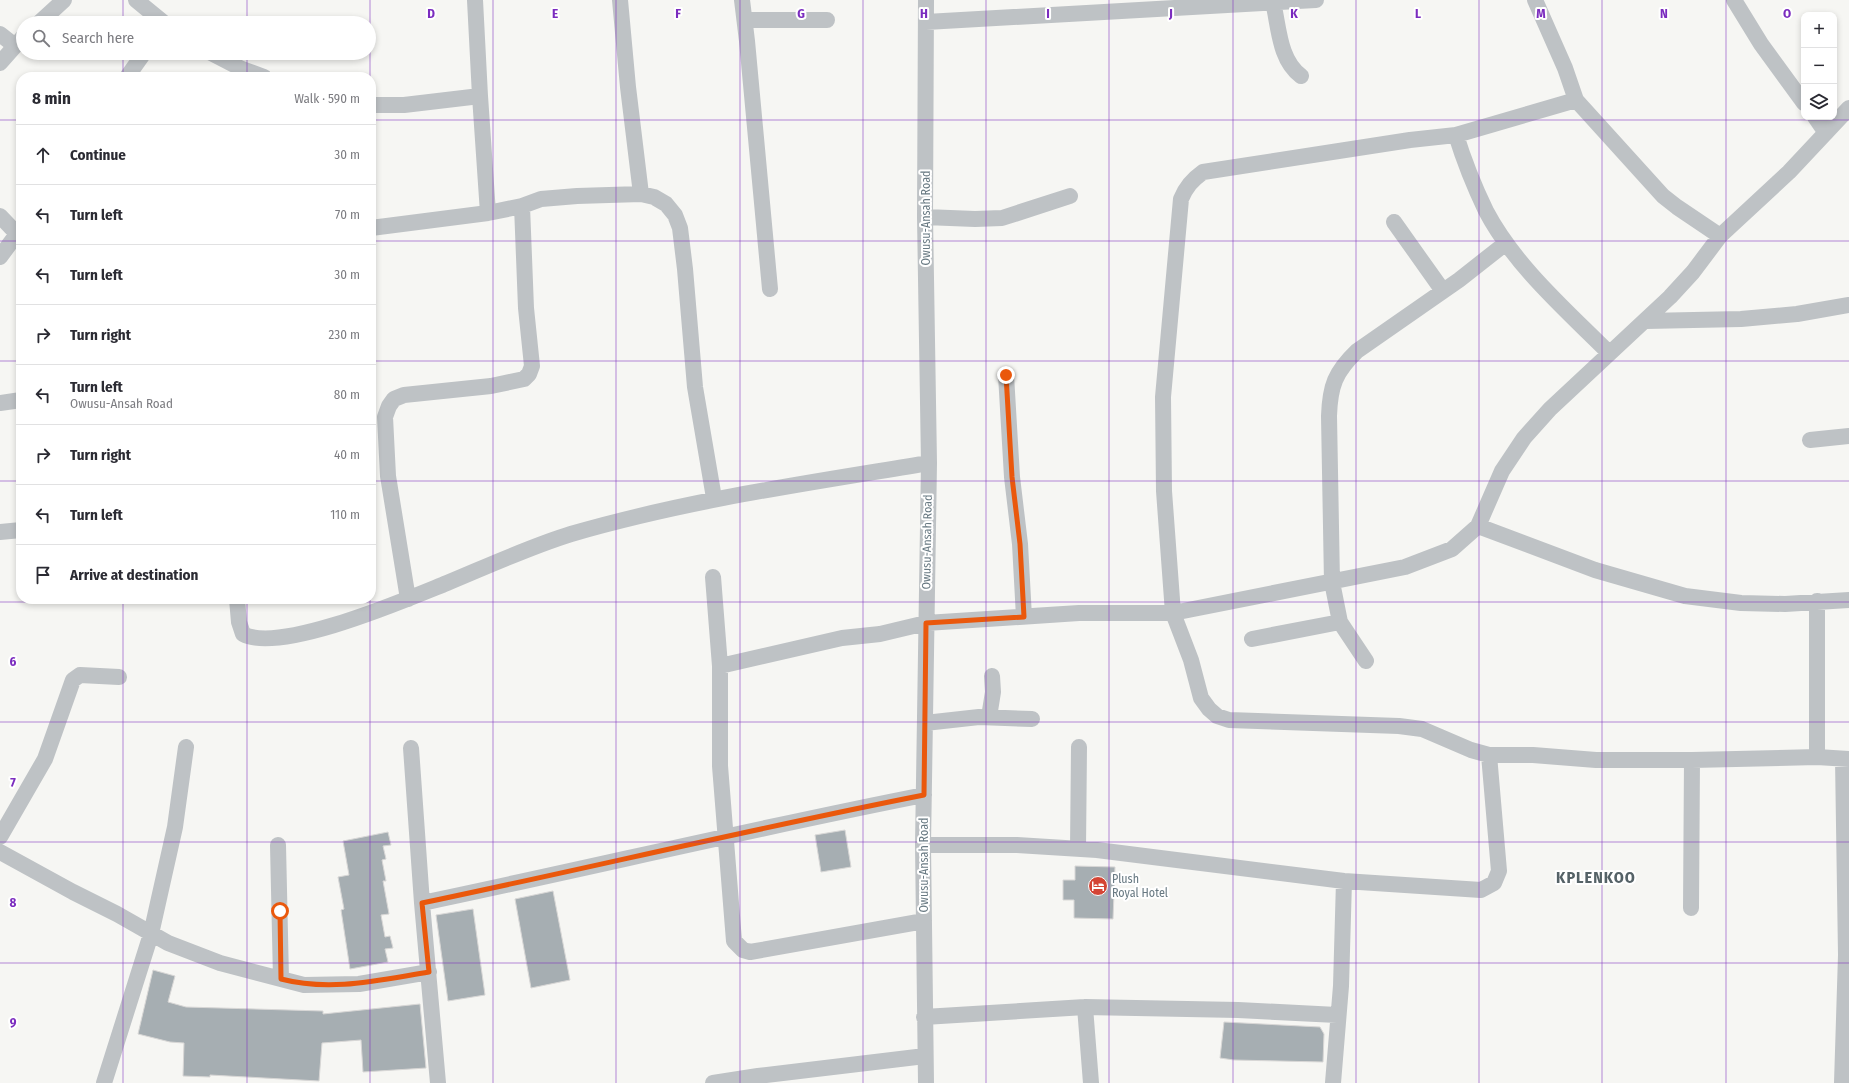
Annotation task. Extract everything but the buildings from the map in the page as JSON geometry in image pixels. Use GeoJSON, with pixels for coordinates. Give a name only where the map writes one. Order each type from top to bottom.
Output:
{"type":"FeatureCollection","features":[{"type":"Feature","properties":{"kind":"street"},"geometry":{"type":"LineString","coordinates":[[47,16],[64,0]]}},
{"type":"Feature","properties":{"kind":"street"},"geometry":{"type":"LineString","coordinates":[[136,0],[155,16]]}},
{"type":"Feature","properties":{"kind":"street"},"geometry":{"type":"LineString","coordinates":[[475,0],[488,213]]}},
{"type":"Feature","properties":{"kind":"street"},"geometry":{"type":"LineString","coordinates":[[620,0],[628,87],[641,194]]}},
{"type":"Feature","properties":{"kind":"street"},"geometry":{"type":"LineString","coordinates":[[742,0],[770,289]]}},
{"type":"Feature","properties":{"kind":"street","name":"Owusu-Ansah Road"},"geometry":{"type":"LineString","coordinates":[[926,0],[925,217],[928,463],[923,845],[926,1083]]}},
{"type":"Feature","properties":{"kind":"street"},"geometry":{"type":"LineString","coordinates":[[926,22],[1248,1],[1273,2],[1316,0]]}},
{"type":"Feature","properties":{"kind":"street"},"geometry":{"type":"LineString","coordinates":[[1535,0],[1565,68],[1576,100],[1663,196],[1720,236]]}},
{"type":"Feature","properties":{"kind":"street"},"geometry":{"type":"LineString","coordinates":[[1734,0],[1761,44],[1801,98]]}},
{"type":"Feature","properties":{"kind":"street"},"geometry":{"type":"LineString","coordinates":[[1273,2],[1285,56],[1292,70],[1300,76]]}},
{"type":"Feature","properties":{"kind":"street"},"geometry":{"type":"LineString","coordinates":[[745,20],[827,20]]}},
{"type":"Feature","properties":{"kind":"street"},"geometry":{"type":"LineString","coordinates":[[0,34],[16,40]]}},
{"type":"Feature","properties":{"kind":"street"},"geometry":{"type":"LineString","coordinates":[[0,63],[16,44]]}},
{"type":"Feature","properties":{"kind":"street"},"geometry":{"type":"LineString","coordinates":[[131,72],[139,60]]}},
{"type":"Feature","properties":{"kind":"street"},"geometry":{"type":"LineString","coordinates":[[224,60],[248,72]]}},
{"type":"Feature","properties":{"kind":"street"},"geometry":{"type":"LineString","coordinates":[[376,105],[404,105],[480,96]]}},
{"type":"Feature","properties":{"kind":"street"},"geometry":{"type":"LineString","coordinates":[[1576,100],[1456,135],[1202,172],[1191,180],[1181,199],[1163,398],[1164,491],[1173,613],[1191,660],[1201,698],[1209,709],[1217,716],[1229,720],[1407,727],[1422,729],[1471,750],[1489,755],[1533,755],[1596,760],[1692,760],[1817,757],[1846,759],[1848,955],[1842,1083]]}},
{"type":"Feature","properties":{"kind":"street"},"geometry":{"type":"LineString","coordinates":[[720,666],[842,638],[880,634],[926,623],[1079,613],[1173,613],[1405,567],[1452,549],[1478,526],[1502,471],[1524,438],[1550,409],[1609,353],[1646,321],[1693,272],[1720,236],[1789,172],[1849,108]]}},
{"type":"Feature","properties":{"kind":"street"},"geometry":{"type":"LineString","coordinates":[[1817,120],[1826,133]]}},
{"type":"Feature","properties":{"kind":"street"},"geometry":{"type":"LineString","coordinates":[[1456,135],[1466,166],[1486,212],[1506,243],[1518,259],[1609,353]]}},
{"type":"Feature","properties":{"kind":"street"},"geometry":{"type":"LineString","coordinates":[[376,227],[488,213],[522,206],[542,199],[570,196],[641,194],[654,197],[666,204],[675,215],[680,228],[695,387],[714,498]]}},
{"type":"Feature","properties":{"kind":"street"},"geometry":{"type":"LineString","coordinates":[[925,217],[975,219],[1002,218],[1070,196]]}},
{"type":"Feature","properties":{"kind":"street"},"geometry":{"type":"LineString","coordinates":[[408,599],[388,476],[385,418],[389,406],[394,399],[404,395],[491,386],[524,379],[529,374],[532,366],[526,308],[522,206]]}},
{"type":"Feature","properties":{"kind":"street"},"geometry":{"type":"LineString","coordinates":[[0,216],[16,233]]}},
{"type":"Feature","properties":{"kind":"street"},"geometry":{"type":"LineString","coordinates":[[1394,222],[1443,291]]}},
{"type":"Feature","properties":{"kind":"street"},"geometry":{"type":"LineString","coordinates":[[0,257],[16,239]]}},
{"type":"Feature","properties":{"kind":"street"},"geometry":{"type":"LineString","coordinates":[[1366,661],[1340,622],[1332,582],[1329,416],[1330,393],[1336,376],[1344,364],[1357,352],[1443,291],[1506,243]]}},
{"type":"Feature","properties":{"kind":"street"},"geometry":{"type":"LineString","coordinates":[[1646,321],[1741,319],[1797,314],[1849,305]]}},
{"type":"Feature","properties":{"kind":"street"},"geometry":{"type":"LineString","coordinates":[[1006,375],[1012,477],[1020,544],[1024,617]]}},
{"type":"Feature","properties":{"kind":"street"},"geometry":{"type":"LineString","coordinates":[[0,403],[16,401]]}},
{"type":"Feature","properties":{"kind":"street"},"geometry":{"type":"LineString","coordinates":[[1810,440],[1849,436]]}},
{"type":"Feature","properties":{"kind":"street"},"geometry":{"type":"LineString","coordinates":[[237,604],[239,622],[243,634],[250,638],[265,640],[336,624],[408,599],[569,535],[714,498],[928,463]]}},
{"type":"Feature","properties":{"kind":"street"},"geometry":{"type":"LineString","coordinates":[[1478,526],[1595,570],[1685,596],[1742,603],[1785,604],[1849,600]]}},
{"type":"Feature","properties":{"kind":"street"},"geometry":{"type":"LineString","coordinates":[[0,532],[16,530]]}},
{"type":"Feature","properties":{"kind":"street"},"geometry":{"type":"LineString","coordinates":[[713,577],[720,666],[720,766],[734,941],[743,950],[750,952],[924,921]]}},
{"type":"Feature","properties":{"kind":"street"},"geometry":{"type":"LineString","coordinates":[[1817,601],[1817,757]]}},
{"type":"Feature","properties":{"kind":"street"},"geometry":{"type":"LineString","coordinates":[[1252,639],[1340,622]]}},
{"type":"Feature","properties":{"kind":"street"},"geometry":{"type":"LineString","coordinates":[[0,837],[45,759],[74,680],[80,675],[119,677]]}},
{"type":"Feature","properties":{"kind":"street"},"geometry":{"type":"LineString","coordinates":[[989,718],[992,676]]}},
{"type":"Feature","properties":{"kind":"street"},"geometry":{"type":"LineString","coordinates":[[925,723],[989,718],[1032,719]]}},
{"type":"Feature","properties":{"kind":"street"},"geometry":{"type":"LineString","coordinates":[[104,1083],[151,934],[175,827],[186,747]]}},
{"type":"Feature","properties":{"kind":"street"},"geometry":{"type":"LineString","coordinates":[[1078,848],[1079,747]]}},
{"type":"Feature","properties":{"kind":"street"},"geometry":{"type":"LineString","coordinates":[[411,748],[422,903],[438,1083]]}},
{"type":"Feature","properties":{"kind":"street"},"geometry":{"type":"LineString","coordinates":[[923,845],[1017,845],[1078,848],[1148,855],[1344,881],[1481,890],[1494,883],[1500,871],[1489,755]]}},
{"type":"Feature","properties":{"kind":"street"},"geometry":{"type":"LineString","coordinates":[[1691,908],[1692,760]]}},
{"type":"Feature","properties":{"kind":"street"},"geometry":{"type":"LineString","coordinates":[[422,903],[725,836],[924,795]]}},
{"type":"Feature","properties":{"kind":"street"},"geometry":{"type":"LineString","coordinates":[[278,846],[281,979]]}},
{"type":"Feature","properties":{"kind":"street"},"geometry":{"type":"LineString","coordinates":[[0,852],[168,943],[220,962],[304,985],[359,984],[429,972]]}},
{"type":"Feature","properties":{"kind":"street"},"geometry":{"type":"LineString","coordinates":[[1333,1083],[1340,986],[1344,881]]}},
{"type":"Feature","properties":{"kind":"street"},"geometry":{"type":"LineString","coordinates":[[924,1017],[1085,1007],[1238,1010],[1338,1015]]}},
{"type":"Feature","properties":{"kind":"street"},"geometry":{"type":"LineString","coordinates":[[1085,1007],[1091,1083]]}},
{"type":"Feature","properties":{"kind":"street"},"geometry":{"type":"LineString","coordinates":[[713,1083],[758,1079],[925,1056]]}},
{"type":"Feature","properties":{"kind":"place","name":"Plush Royal Hotel"},"geometry":{"type":"Point","coordinates":[1098,886]}},
{"type":"Feature","properties":{"kind":"district","name":"KPLENKOO"},"geometry":{"type":"Point","coordinates":[1596,877]}},
{"type":"Feature","properties":{"kind":"route"},"geometry":{"type":"LineString","coordinates":[[280,911],[281,979],[304,985],[359,984],[429,972],[422,903],[773,825],[924,795],[926,623],[1024,617],[1020,544],[1012,477],[1006,375]]}}]}
